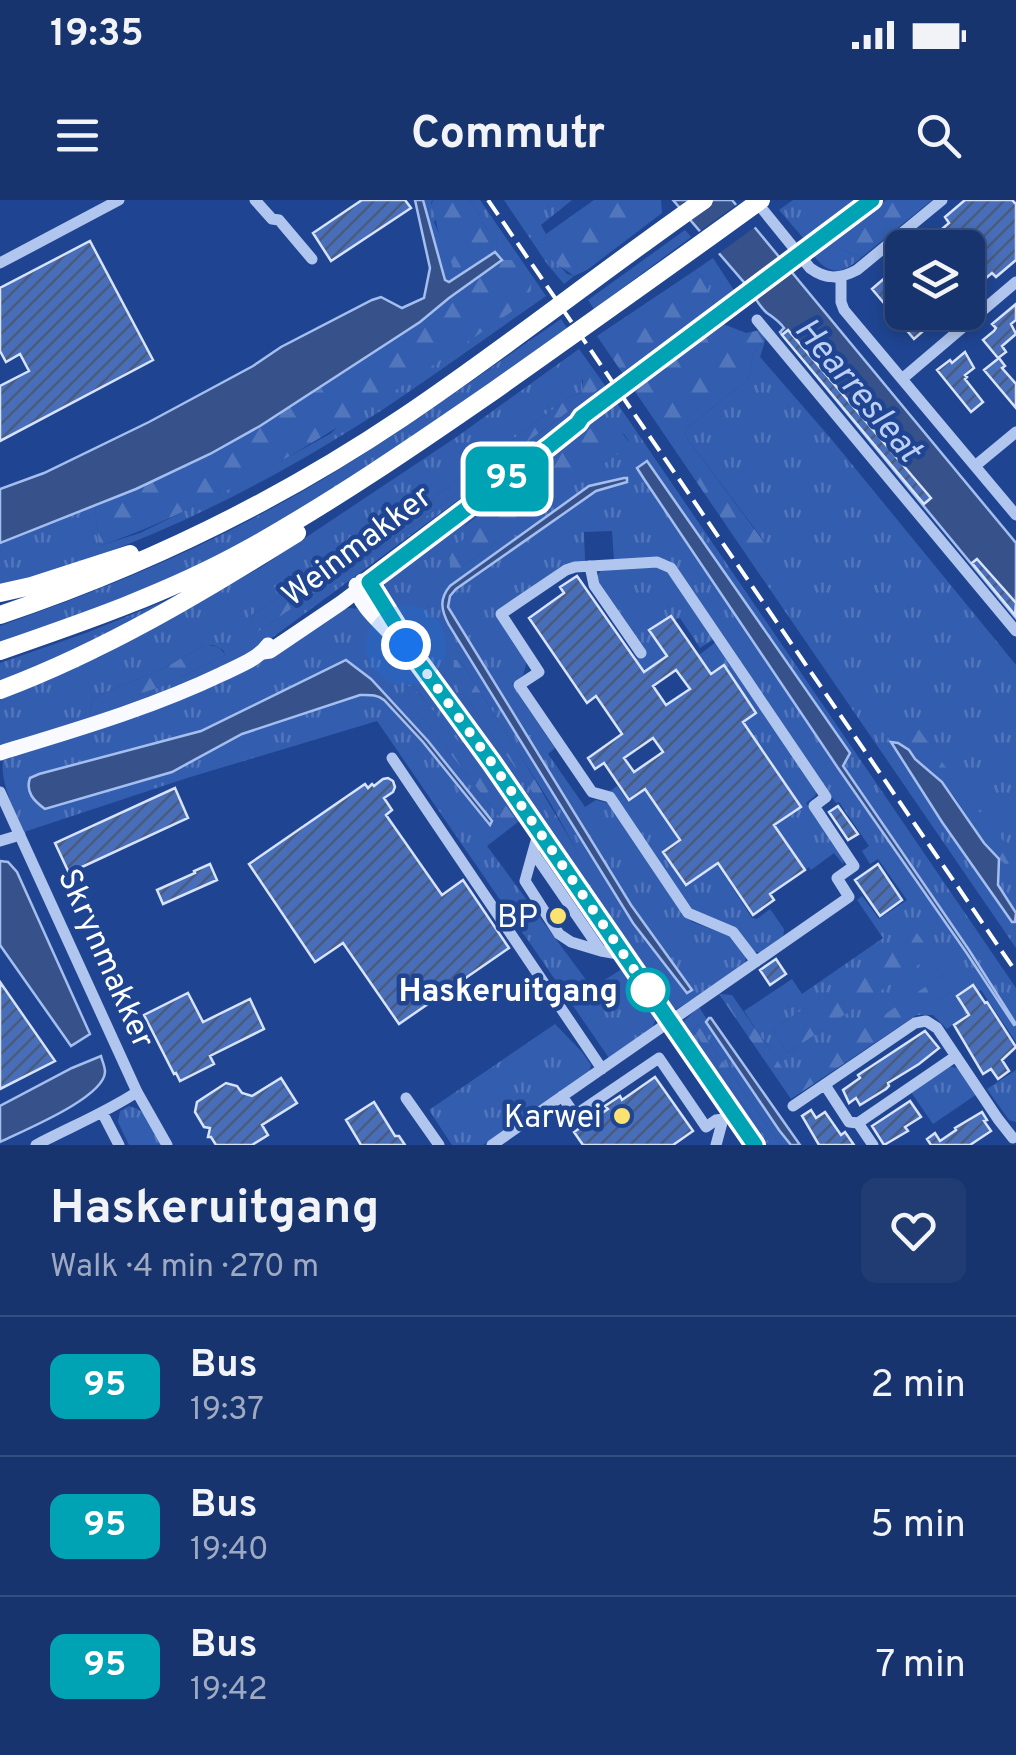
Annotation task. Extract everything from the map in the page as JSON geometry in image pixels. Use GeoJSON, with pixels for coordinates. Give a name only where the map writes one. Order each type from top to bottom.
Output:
{"type":"FeatureCollection","features":[{"type":"Feature","properties":{"kind":"highway"},"geometry":{"type":"LineString","coordinates":[[0,615],[147,559],[230,520],[332,462],[402,418],[704,200]]}},
{"type":"Feature","properties":{"kind":"highway"},"geometry":{"type":"LineString","coordinates":[[0,651],[85,622],[244,552],[388,464],[758,200]]}},
{"type":"Feature","properties":{"kind":"highway"},"geometry":{"type":"LineString","coordinates":[[0,690],[78,658],[168,611],[339,506],[388,464]]}},
{"type":"Feature","properties":{"kind":"highway"},"geometry":{"type":"LineString","coordinates":[[0,593],[80,571],[230,520]]}},
{"type":"Feature","properties":{"kind":"main road","name":"Weinmakker"},"geometry":{"type":"LineString","coordinates":[[0,753],[177,694],[263,652],[533,459],[582,417],[872,200]]}},
{"type":"Feature","properties":{"kind":"main road"},"geometry":{"type":"LineString","coordinates":[[360,585],[405,640],[539,831],[670,1022],[728,1116],[755,1145]]}},
{"type":"Feature","properties":{"kind":"street"},"geometry":{"type":"LineString","coordinates":[[0,263],[119,200]]}},
{"type":"Feature","properties":{"kind":"street"},"geometry":{"type":"LineString","coordinates":[[255,200],[272,219],[280,220],[312,260]]}},
{"type":"Feature","properties":{"kind":"street"},"geometry":{"type":"LineString","coordinates":[[758,200],[810,268],[822,276],[841,277],[861,267],[942,200]]}},
{"type":"Feature","properties":{"kind":"street"},"geometry":{"type":"LineString","coordinates":[[841,277],[843,308],[1016,516]]}},
{"type":"Feature","properties":{"kind":"street"},"geometry":{"type":"LineString","coordinates":[[902,379],[1016,282]]}},
{"type":"Feature","properties":{"kind":"street"},"geometry":{"type":"LineString","coordinates":[[758,320],[1016,631]]}},
{"type":"Feature","properties":{"kind":"street"},"geometry":{"type":"LineString","coordinates":[[975,466],[1016,432]]}},
{"type":"Feature","properties":{"kind":"street"},"geometry":{"type":"LineString","coordinates":[[492,1145],[850,897],[837,878],[854,866],[814,806],[826,797],[670,568],[658,562],[566,570],[501,614],[539,672],[518,686],[592,792],[610,798],[688,914],[733,932],[756,962]]}},
{"type":"Feature","properties":{"kind":"street"},"geometry":{"type":"LineString","coordinates":[[590,566],[594,585],[641,654]]}},
{"type":"Feature","properties":{"kind":"street"},"geometry":{"type":"LineString","coordinates":[[392,758],[602,1070]]}},
{"type":"Feature","properties":{"kind":"street","name":"Skrynmakker"},"geometry":{"type":"LineString","coordinates":[[0,792],[137,1092],[167,1145]]}},
{"type":"Feature","properties":{"kind":"street"},"geometry":{"type":"LineString","coordinates":[[539,831],[526,881],[559,934],[571,942],[624,955]]}},
{"type":"Feature","properties":{"kind":"street"},"geometry":{"type":"LineString","coordinates":[[0,841],[20,835]]}},
{"type":"Feature","properties":{"kind":"street"},"geometry":{"type":"LineString","coordinates":[[533,852],[600,951]]}},
{"type":"Feature","properties":{"kind":"street"},"geometry":{"type":"LineString","coordinates":[[793,1106],[918,1022],[929,1022],[1011,1139]]}},
{"type":"Feature","properties":{"kind":"street"},"geometry":{"type":"LineString","coordinates":[[825,1085],[850,1122],[858,1123],[956,1056]]}},
{"type":"Feature","properties":{"kind":"street"},"geometry":{"type":"LineString","coordinates":[[562,1096],[575,1115],[659,1058],[706,1127],[728,1116]]}},
{"type":"Feature","properties":{"kind":"street"},"geometry":{"type":"LineString","coordinates":[[36,1145],[103,1114],[137,1092]]}},
{"type":"Feature","properties":{"kind":"street"},"geometry":{"type":"LineString","coordinates":[[406,1098],[440,1145]]}},
{"type":"Feature","properties":{"kind":"street"},"geometry":{"type":"LineString","coordinates":[[103,1114],[119,1145]]}},
{"type":"Feature","properties":{"kind":"street"},"geometry":{"type":"LineString","coordinates":[[716,1145],[728,1116]]}},
{"type":"Feature","properties":{"kind":"street"},"geometry":{"type":"LineString","coordinates":[[858,1123],[872,1145]]}},
{"type":"Feature","properties":{"kind":"green space"},"geometry":{"type":"Polygon","coordinates":[[[423,200],[433,200],[439,233],[458,251],[456,270],[462,273],[449,282],[444,280],[423,200]]]}},
{"type":"Feature","properties":{"kind":"green space"},"geometry":{"type":"Polygon","coordinates":[[[433,200],[470,200],[495,236],[495,252],[462,273],[453,268],[451,261],[458,251],[441,237],[431,208],[433,200]]]}},
{"type":"Feature","properties":{"kind":"green space"},"geometry":{"type":"Polygon","coordinates":[[[470,200],[480,200],[546,296],[397,400],[256,485],[103,554],[0,586],[0,543],[95,506],[99,546],[140,533],[330,434],[517,260],[502,260],[495,252],[495,237],[470,200]]]}},
{"type":"Feature","properties":{"kind":"green space"},"geometry":{"type":"Polygon","coordinates":[[[504,200],[572,200],[541,225],[546,234],[542,245],[567,274],[574,276],[564,284],[504,200]]]}},
{"type":"Feature","properties":{"kind":"green space"},"geometry":{"type":"Polygon","coordinates":[[[594,200],[661,200],[662,213],[574,276],[551,260],[542,245],[546,234],[594,200]]]}},
{"type":"Feature","properties":{"kind":"green space"},"geometry":{"type":"Polygon","coordinates":[[[793,200],[858,200],[805,240],[779,210],[793,200]]]}},
{"type":"Feature","properties":{"kind":"green space"},"geometry":{"type":"Polygon","coordinates":[[[886,200],[932,200],[895,230],[885,230],[885,238],[862,257],[829,245],[886,200]]]}},
{"type":"Feature","properties":{"kind":"green space"},"geometry":{"type":"Polygon","coordinates":[[[685,230],[691,237],[594,309],[588,300],[685,230]]]}},
{"type":"Feature","properties":{"kind":"green space"},"geometry":{"type":"Polygon","coordinates":[[[829,245],[862,257],[849,267],[831,270],[814,256],[829,245]]]}},
{"type":"Feature","properties":{"kind":"green space"},"geometry":{"type":"Polygon","coordinates":[[[713,258],[735,292],[715,305],[706,279],[694,271],[713,258]]]}},
{"type":"Feature","properties":{"kind":"green space"},"geometry":{"type":"Polygon","coordinates":[[[502,260],[517,260],[531,280],[531,290],[517,308],[291,455],[198,505],[99,546],[95,507],[174,472],[260,426],[420,322],[502,260]]]}},
{"type":"Feature","properties":{"kind":"green space"},"geometry":{"type":"Polygon","coordinates":[[[694,271],[710,284],[707,291],[715,305],[645,362],[623,374],[597,336],[694,271]]]}},
{"type":"Feature","properties":{"kind":"green space"},"geometry":{"type":"Polygon","coordinates":[[[561,319],[567,328],[390,452],[249,541],[108,603],[0,642],[0,626],[169,559],[305,490],[417,419],[561,319]]]}},
{"type":"Feature","properties":{"kind":"green space"},"geometry":{"type":"Polygon","coordinates":[[[723,324],[746,333],[760,330],[765,341],[753,354],[748,380],[685,429],[686,437],[764,542],[745,553],[634,390],[705,332],[710,334],[723,324]]]}},
{"type":"Feature","properties":{"kind":"green space"},"geometry":{"type":"Polygon","coordinates":[[[765,341],[760,357],[1016,665],[1016,913],[1002,893],[998,877],[999,859],[1005,864],[1014,855],[967,797],[887,735],[942,822],[1012,922],[1016,921],[1016,948],[745,553],[764,541],[686,437],[685,429],[748,380],[753,354],[765,341]]]}},
{"type":"Feature","properties":{"kind":"green space"},"geometry":{"type":"Polygon","coordinates":[[[579,349],[606,387],[265,643],[169,689],[0,746],[0,693],[100,657],[263,566],[458,436],[579,349]],[[588,368],[580,394],[571,396],[444,490],[253,614],[234,633],[260,630],[413,526],[600,388],[600,382],[588,368]],[[204,645],[168,666],[93,698],[90,710],[160,687],[225,655],[213,645],[204,645]]]}},
{"type":"Feature","properties":{"kind":"green space"},"geometry":{"type":"Polygon","coordinates":[[[587,367],[600,382],[600,388],[413,526],[260,630],[239,639],[233,632],[253,614],[444,490],[571,396],[580,394],[587,367]]]}},
{"type":"Feature","properties":{"kind":"green space"},"geometry":{"type":"Polygon","coordinates":[[[617,403],[1016,988],[1016,1022],[843,765],[850,752],[648,462],[638,467],[838,768],[1016,1024],[1016,1042],[981,990],[976,992],[972,986],[956,996],[967,1014],[947,1029],[933,1015],[916,1015],[954,990],[947,972],[790,1080],[744,1011],[792,979],[802,994],[883,938],[857,900],[862,896],[879,919],[907,900],[878,859],[870,864],[862,851],[869,846],[668,560],[614,560],[612,531],[584,532],[585,562],[562,567],[495,614],[527,661],[523,675],[512,684],[555,748],[548,754],[585,807],[596,800],[608,803],[683,913],[692,922],[731,936],[746,956],[745,964],[677,1009],[672,1008],[397,621],[386,594],[386,577],[597,413],[603,414],[617,403]],[[586,430],[465,525],[465,538],[449,555],[450,570],[465,565],[629,441],[624,434],[586,430]],[[627,479],[589,486],[450,586],[443,610],[633,923],[687,993],[692,989],[631,905],[448,607],[456,589],[596,491],[627,479]],[[460,660],[459,688],[583,862],[460,660]],[[917,934],[772,1030],[788,1053],[932,955],[917,934]]]}},
{"type":"Feature","properties":{"kind":"green space"},"geometry":{"type":"Polygon","coordinates":[[[602,426],[621,432],[629,442],[627,447],[455,572],[450,570],[449,554],[465,538],[465,526],[586,430],[602,426]]]}},
{"type":"Feature","properties":{"kind":"green space"},"geometry":{"type":"Polygon","coordinates":[[[245,558],[145,622],[0,685],[0,663],[165,601],[245,558]]]}},
{"type":"Feature","properties":{"kind":"green space"},"geometry":{"type":"Polygon","coordinates":[[[665,568],[714,639],[700,648],[680,618],[675,620],[671,614],[648,630],[666,656],[644,671],[636,659],[644,653],[601,589],[597,576],[602,569],[665,568]]]}},
{"type":"Feature","properties":{"kind":"green space"},"geometry":{"type":"Polygon","coordinates":[[[348,608],[360,609],[397,643],[524,818],[518,822],[420,694],[413,686],[407,687],[404,694],[509,829],[487,846],[592,988],[625,967],[657,1015],[652,1029],[609,1058],[377,721],[24,832],[6,787],[3,760],[156,709],[348,608]],[[346,660],[201,731],[39,774],[30,778],[30,792],[44,809],[172,772],[242,734],[370,695],[384,700],[423,742],[487,824],[492,822],[428,741],[371,679],[346,660]]]}},
{"type":"Feature","properties":{"kind":"green space"},"geometry":{"type":"Polygon","coordinates":[[[716,642],[817,790],[806,803],[844,857],[843,864],[834,853],[811,870],[806,869],[775,825],[801,806],[744,722],[758,713],[724,664],[711,672],[699,655],[716,642]]]}},
{"type":"Feature","properties":{"kind":"green space"},"geometry":{"type":"Polygon","coordinates":[[[204,645],[216,647],[225,655],[160,687],[90,711],[93,698],[168,666],[204,645]]]}},
{"type":"Feature","properties":{"kind":"green space"},"geometry":{"type":"Polygon","coordinates":[[[454,660],[460,660],[590,873],[459,688],[453,674],[454,660]]]}},
{"type":"Feature","properties":{"kind":"green space"},"geometry":{"type":"Polygon","coordinates":[[[413,686],[518,822],[509,829],[403,693],[406,687],[413,686]]]}},
{"type":"Feature","properties":{"kind":"green space"},"geometry":{"type":"Polygon","coordinates":[[[899,723],[917,727],[1015,855],[1013,863],[1005,864],[995,855],[938,778],[891,742],[888,727],[899,723]]]}},
{"type":"Feature","properties":{"kind":"green space"},"geometry":{"type":"Polygon","coordinates":[[[617,786],[628,801],[645,790],[678,840],[662,851],[685,886],[717,864],[752,918],[757,919],[770,909],[784,929],[783,938],[756,952],[691,910],[610,791],[617,786]]]}},
{"type":"Feature","properties":{"kind":"green space"},"geometry":{"type":"Polygon","coordinates":[[[917,933],[933,955],[788,1053],[772,1030],[917,933]]]}},
{"type":"Feature","properties":{"kind":"green space"},"geometry":{"type":"Polygon","coordinates":[[[947,972],[953,972],[957,978],[954,990],[791,1099],[719,994],[732,995],[790,1079],[947,972]]]}},
{"type":"Feature","properties":{"kind":"green space"},"geometry":{"type":"Polygon","coordinates":[[[699,1007],[791,1145],[781,1145],[698,1025],[693,1030],[771,1145],[763,1145],[690,1040],[684,1021],[699,1007]]]}},
{"type":"Feature","properties":{"kind":"green space"},"geometry":{"type":"Polygon","coordinates":[[[555,1024],[582,1052],[591,1065],[589,1073],[483,1145],[452,1145],[429,1110],[555,1024]]]}},
{"type":"Feature","properties":{"kind":"green space"},"geometry":{"type":"Polygon","coordinates":[[[698,1025],[781,1145],[771,1145],[693,1030],[698,1025]]]}},
{"type":"Feature","properties":{"kind":"green space"},"geometry":{"type":"Polygon","coordinates":[[[949,1067],[959,1068],[977,1094],[933,1124],[911,1092],[949,1067]]]}},
{"type":"Feature","properties":{"kind":"green space"},"geometry":{"type":"Polygon","coordinates":[[[1016,1070],[1016,1122],[1009,1120],[987,1089],[1016,1070]]]}},
{"type":"Feature","properties":{"kind":"green space"},"geometry":{"type":"Polygon","coordinates":[[[129,1106],[146,1116],[163,1145],[129,1145],[118,1122],[120,1111],[129,1106]]]}},
{"type":"Feature","properties":{"kind":"water"},"geometry":{"type":"Polygon","coordinates":[[[415,200],[423,200],[445,280],[449,282],[495,252],[502,260],[420,322],[260,426],[136,489],[0,543],[0,489],[44,473],[149,422],[372,300],[381,297],[402,308],[424,298],[430,268],[415,200]]]}},
{"type":"Feature","properties":{"kind":"water","name":"Hearresleat"},"geometry":{"type":"Polygon","coordinates":[[[673,200],[732,200],[1016,543],[1016,618],[780,332],[784,328],[673,200]]]}},
{"type":"Feature","properties":{"kind":"water"},"geometry":{"type":"Polygon","coordinates":[[[647,461],[850,753],[843,766],[1016,1024],[644,479],[637,468],[647,461]]]}},
{"type":"Feature","properties":{"kind":"water"},"geometry":{"type":"Polygon","coordinates":[[[627,478],[627,482],[596,491],[456,589],[448,607],[631,905],[692,990],[687,993],[633,923],[449,625],[443,609],[444,595],[450,586],[589,486],[627,478]]]}},
{"type":"Feature","properties":{"kind":"water"},"geometry":{"type":"Polygon","coordinates":[[[346,660],[371,679],[428,741],[492,821],[490,825],[423,742],[384,700],[370,695],[242,734],[172,772],[45,809],[30,792],[30,778],[39,774],[201,731],[346,660]]]}},
{"type":"Feature","properties":{"kind":"water"},"geometry":{"type":"Polygon","coordinates":[[[891,742],[909,750],[942,782],[999,859],[998,885],[1016,913],[1015,922],[942,822],[891,742]]]}},
{"type":"Feature","properties":{"kind":"water"},"geometry":{"type":"Polygon","coordinates":[[[0,861],[8,862],[17,872],[90,1034],[71,1046],[0,945],[0,861]]]}},
{"type":"Feature","properties":{"kind":"water"},"geometry":{"type":"Polygon","coordinates":[[[709,1018],[800,1145],[791,1145],[779,1130],[706,1022],[709,1018]]]}},
{"type":"Feature","properties":{"kind":"water"},"geometry":{"type":"Polygon","coordinates":[[[101,1056],[105,1072],[91,1092],[60,1113],[0,1142],[0,1106],[101,1056]]]}},
{"type":"Feature","properties":{"kind":"pier"},"geometry":{"type":"Polygon","coordinates":[[[740,202],[758,225],[714,257],[696,234],[740,202]]]}},
{"type":"Feature","properties":{"kind":"building"},"geometry":{"type":"Polygon","coordinates":[[[362,200],[405,200],[411,208],[331,261],[313,233],[362,200]]]}},
{"type":"Feature","properties":{"kind":"building"},"geometry":{"type":"Polygon","coordinates":[[[965,200],[1012,200],[1016,204],[1016,260],[996,277],[992,273],[985,279],[985,230],[941,230],[949,223],[945,217],[965,200]]]}},
{"type":"Feature","properties":{"kind":"building"},"geometry":{"type":"Polygon","coordinates":[[[90,241],[153,360],[0,441],[0,386],[29,371],[20,354],[6,362],[0,351],[0,288],[90,241]]]}},
{"type":"Feature","properties":{"kind":"building"},"geometry":{"type":"Polygon","coordinates":[[[885,278],[885,304],[872,289],[885,278]]]}},
{"type":"Feature","properties":{"kind":"building"},"geometry":{"type":"Polygon","coordinates":[[[1016,304],[1016,320],[1011,324],[1016,334],[1002,346],[1006,352],[998,358],[983,340],[996,328],[992,324],[1016,304]]]}},
{"type":"Feature","properties":{"kind":"building"},"geometry":{"type":"Polygon","coordinates":[[[788,330],[931,498],[924,504],[782,335],[788,330]]]}},
{"type":"Feature","properties":{"kind":"building"},"geometry":{"type":"Polygon","coordinates":[[[906,330],[924,330],[914,339],[906,330]]]}},
{"type":"Feature","properties":{"kind":"building"},"geometry":{"type":"Polygon","coordinates":[[[965,352],[974,368],[965,379],[983,402],[971,412],[937,370],[965,352]]]}},
{"type":"Feature","properties":{"kind":"building"},"geometry":{"type":"Polygon","coordinates":[[[999,358],[1016,384],[1016,408],[984,370],[999,358]]]}},
{"type":"Feature","properties":{"kind":"building"},"geometry":{"type":"Polygon","coordinates":[[[977,559],[1016,603],[1015,615],[972,563],[977,559]]]}},
{"type":"Feature","properties":{"kind":"building"},"geometry":{"type":"Polygon","coordinates":[[[577,576],[644,672],[667,656],[649,630],[671,616],[711,674],[724,665],[756,713],[743,722],[801,807],[774,825],[805,870],[770,894],[774,900],[753,915],[718,863],[686,885],[663,852],[680,840],[645,789],[629,800],[604,763],[595,769],[588,758],[622,734],[596,696],[587,703],[529,618],[564,593],[560,587],[577,576]],[[676,670],[653,686],[666,705],[690,689],[676,670]],[[653,738],[624,758],[634,772],[663,752],[653,738]]]}},
{"type":"Feature","properties":{"kind":"building"},"geometry":{"type":"Polygon","coordinates":[[[388,778],[395,787],[384,798],[392,810],[386,815],[442,895],[463,880],[509,948],[399,1024],[343,943],[315,962],[249,864],[365,784],[368,788],[388,778]]]}},
{"type":"Feature","properties":{"kind":"building"},"geometry":{"type":"Polygon","coordinates":[[[175,788],[188,818],[69,873],[55,843],[175,788]]]}},
{"type":"Feature","properties":{"kind":"building"},"geometry":{"type":"Polygon","coordinates":[[[838,806],[858,834],[848,840],[829,812],[838,806]]]}},
{"type":"Feature","properties":{"kind":"building"},"geometry":{"type":"Polygon","coordinates":[[[210,864],[217,880],[163,904],[157,890],[210,864]]]}},
{"type":"Feature","properties":{"kind":"building"},"geometry":{"type":"Polygon","coordinates":[[[878,864],[902,900],[880,916],[855,880],[878,864]]]}},
{"type":"Feature","properties":{"kind":"building"},"geometry":{"type":"Polygon","coordinates":[[[776,959],[786,974],[770,985],[760,970],[776,959]]]}},
{"type":"Feature","properties":{"kind":"building"},"geometry":{"type":"Polygon","coordinates":[[[0,982],[55,1061],[0,1089],[0,982]]]}},
{"type":"Feature","properties":{"kind":"building"},"geometry":{"type":"Polygon","coordinates":[[[973,985],[1016,1047],[1002,1060],[1009,1071],[998,1079],[991,1069],[983,1074],[954,1025],[969,1015],[957,996],[973,985]]]}},
{"type":"Feature","properties":{"kind":"building"},"geometry":{"type":"Polygon","coordinates":[[[188,993],[203,1022],[250,999],[264,1029],[210,1056],[214,1064],[180,1081],[144,1015],[188,993]]]}},
{"type":"Feature","properties":{"kind":"building"},"geometry":{"type":"Polygon","coordinates":[[[925,1031],[939,1048],[860,1105],[856,1098],[849,1103],[843,1090],[860,1078],[858,1075],[925,1031]]]}},
{"type":"Feature","properties":{"kind":"building"},"geometry":{"type":"Polygon","coordinates":[[[655,1077],[693,1131],[673,1145],[583,1145],[574,1132],[608,1109],[605,1106],[620,1096],[622,1100],[655,1077]]]}},
{"type":"Feature","properties":{"kind":"building"},"geometry":{"type":"Polygon","coordinates":[[[281,1078],[297,1103],[262,1125],[268,1135],[252,1145],[216,1145],[208,1137],[210,1128],[204,1127],[195,1112],[197,1102],[226,1083],[252,1096],[281,1078]]]}},
{"type":"Feature","properties":{"kind":"building"},"geometry":{"type":"Polygon","coordinates":[[[910,1101],[921,1117],[905,1127],[908,1131],[884,1145],[872,1126],[910,1101]]]}},
{"type":"Feature","properties":{"kind":"building"},"geometry":{"type":"Polygon","coordinates":[[[374,1102],[405,1145],[361,1145],[346,1120],[374,1102]]]}},
{"type":"Feature","properties":{"kind":"building"},"geometry":{"type":"Polygon","coordinates":[[[811,1110],[816,1118],[825,1112],[841,1135],[845,1132],[854,1145],[819,1145],[802,1116],[811,1110]]]}},
{"type":"Feature","properties":{"kind":"building"},"geometry":{"type":"Polygon","coordinates":[[[982,1112],[991,1131],[970,1145],[931,1145],[927,1139],[935,1133],[940,1141],[982,1112]]]}},
{"type":"Feature","properties":{"kind":"railway"},"geometry":{"type":"LineString","coordinates":[[488,200],[1016,972]]}},
{"type":"Feature","properties":{"kind":"bus line","name":"95"},"geometry":{"type":"LineString","coordinates":[[755,1145],[406,645],[369,582],[872,200]]}},
{"type":"Feature","properties":{"kind":"place","name":"BP"},"geometry":{"type":"Point","coordinates":[558,916]}},
{"type":"Feature","properties":{"kind":"place","name":"Haskeruitgang"},"geometry":{"type":"Point","coordinates":[648,990]}},
{"type":"Feature","properties":{"kind":"place","name":"Karwei"},"geometry":{"type":"Point","coordinates":[622,1116]}},
{"type":"Feature","properties":{"kind":"route"},"geometry":{"type":"LineString","coordinates":[[406,645],[655,1000],[648,990]]}}]}
